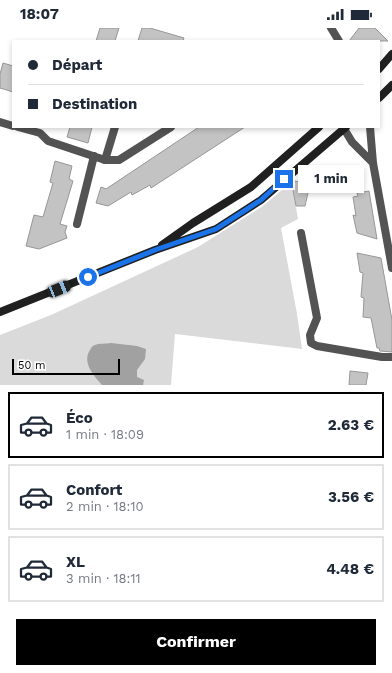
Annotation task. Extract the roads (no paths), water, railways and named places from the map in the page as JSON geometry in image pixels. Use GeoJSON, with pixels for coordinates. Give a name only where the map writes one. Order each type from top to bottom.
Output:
{"type":"FeatureCollection","features":[{"type":"Feature","properties":{"kind":"main road"},"geometry":{"type":"LineString","coordinates":[[380,68],[392,54]]}},
{"type":"Feature","properties":{"kind":"main road"},"geometry":{"type":"LineString","coordinates":[[380,97],[392,85]]}},
{"type":"Feature","properties":{"kind":"main road"},"geometry":{"type":"LineString","coordinates":[[155,250],[250,187],[318,128]]}},
{"type":"Feature","properties":{"kind":"main road"},"geometry":{"type":"LineString","coordinates":[[0,312],[155,250],[216,229],[261,200],[344,128]]}},
{"type":"Feature","properties":{"kind":"street"},"geometry":{"type":"LineString","coordinates":[[330,28],[338,40]]}},
{"type":"Feature","properties":{"kind":"street"},"geometry":{"type":"LineString","coordinates":[[0,122],[12,126]]}},
{"type":"Feature","properties":{"kind":"street"},"geometry":{"type":"LineString","coordinates":[[22,128],[40,133],[48,141],[105,160],[119,160],[168,128]]}},
{"type":"Feature","properties":{"kind":"street"},"geometry":{"type":"LineString","coordinates":[[105,160],[115,128]]}},
{"type":"Feature","properties":{"kind":"street"},"geometry":{"type":"LineString","coordinates":[[344,128],[352,142],[373,163]]}},
{"type":"Feature","properties":{"kind":"street"},"geometry":{"type":"LineString","coordinates":[[370,128],[373,163],[392,268]]}},
{"type":"Feature","properties":{"kind":"street"},"geometry":{"type":"LineString","coordinates":[[77,224],[94,156]]}},
{"type":"Feature","properties":{"kind":"street"},"geometry":{"type":"LineString","coordinates":[[301,233],[317,318],[310,335],[311,343],[317,346],[382,357],[392,357]]}}]}
